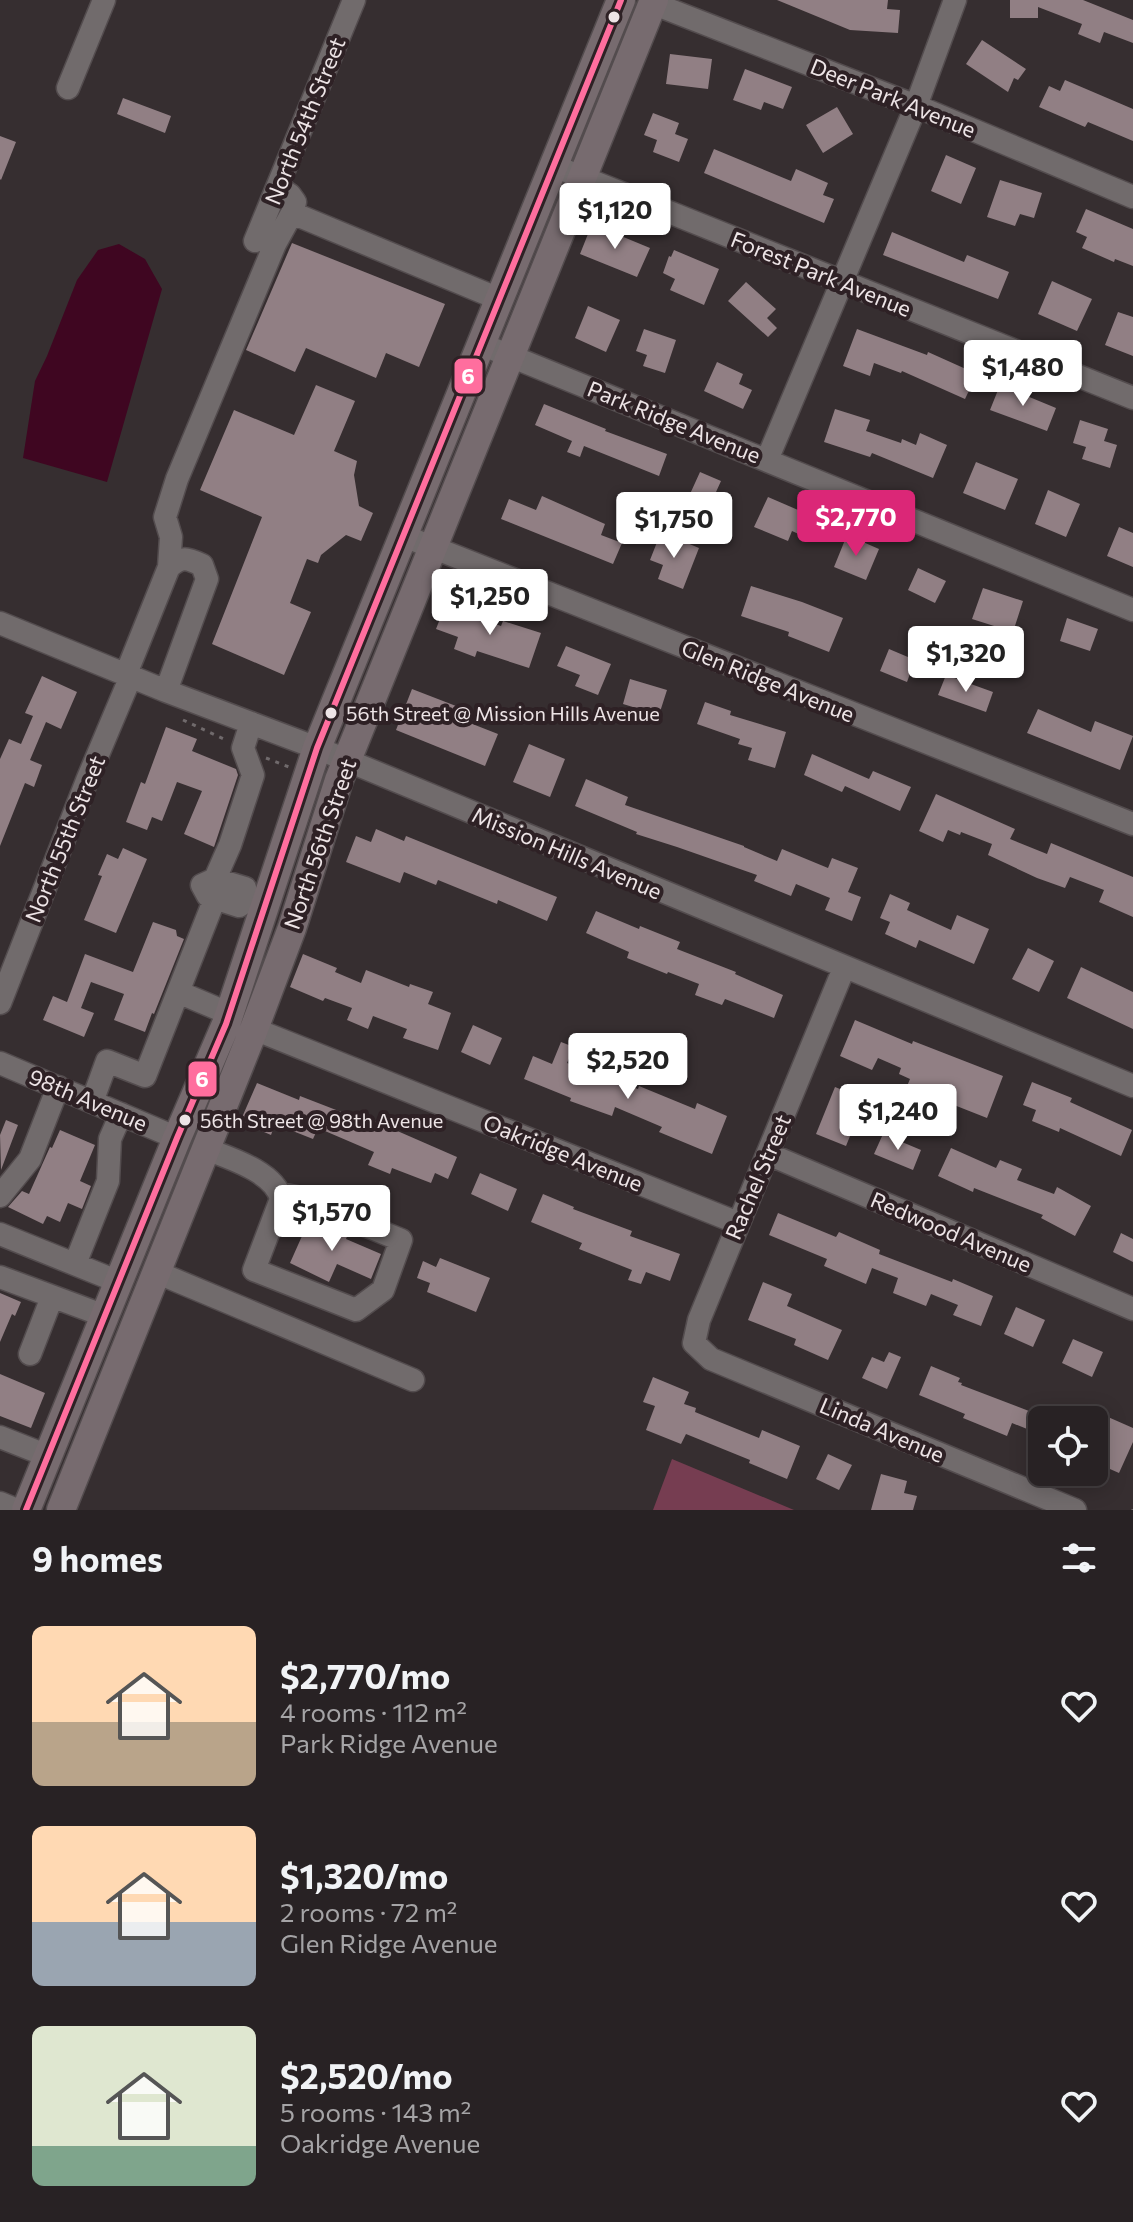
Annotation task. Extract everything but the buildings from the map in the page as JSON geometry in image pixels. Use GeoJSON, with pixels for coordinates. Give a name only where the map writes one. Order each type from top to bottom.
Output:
{"type":"FeatureCollection","features":[{"type":"Feature","properties":{"kind":"main road","name":"North 56th Street"},"geometry":{"type":"LineString","coordinates":[[26,1510],[230,1014],[257,903],[317,748],[621,0]]}},
{"type":"Feature","properties":{"kind":"main road","name":"North 56th Street"},"geometry":{"type":"LineString","coordinates":[[61,1510],[254,1029],[292,928],[339,780],[653,2]]}},
{"type":"Feature","properties":{"kind":"main road"},"geometry":{"type":"LineString","coordinates":[[177,1138],[206,1149]]}},
{"type":"Feature","properties":{"kind":"main road"},"geometry":{"type":"LineString","coordinates":[[111,1302],[138,1318]]}},
{"type":"Feature","properties":{"kind":"main road"},"geometry":{"type":"LineString","coordinates":[[45,1510],[57,1479],[55,1463],[48,1456]]}},
{"type":"Feature","properties":{"kind":"street"},"geometry":{"type":"LineString","coordinates":[[68,88],[104,0]]}},
{"type":"Feature","properties":{"kind":"street","name":"North 54th Street"},"geometry":{"type":"LineString","coordinates":[[255,241],[354,0]]}},
{"type":"Feature","properties":{"kind":"street"},"geometry":{"type":"LineString","coordinates":[[767,460],[916,106],[955,0]]}},
{"type":"Feature","properties":{"kind":"street","name":"Deer Park Avenue"},"geometry":{"type":"LineString","coordinates":[[653,2],[916,106],[1133,197]]}},
{"type":"Feature","properties":{"kind":"street","name":"Forest Park Avenue"},"geometry":{"type":"LineString","coordinates":[[554,166],[1133,398]]}},
{"type":"Feature","properties":{"kind":"street"},"geometry":{"type":"LineString","coordinates":[[169,567],[171,537],[165,517],[177,479],[275,244],[292,213],[295,202],[278,187]]}},
{"type":"Feature","properties":{"kind":"street"},"geometry":{"type":"LineString","coordinates":[[292,213],[499,299]]}},
{"type":"Feature","properties":{"kind":"street","name":"Park Ridge Avenue"},"geometry":{"type":"LineString","coordinates":[[481,344],[1133,610]]}},
{"type":"Feature","properties":{"kind":"street","name":"Glen Ridge Avenue"},"geometry":{"type":"LineString","coordinates":[[404,536],[1133,824]]}},
{"type":"Feature","properties":{"kind":"street"},"geometry":{"type":"LineString","coordinates":[[169,567],[177,560],[189,559],[202,565],[207,579],[169,682]]}},
{"type":"Feature","properties":{"kind":"street","name":"North 55th Street"},"geometry":{"type":"LineString","coordinates":[[0,1003],[169,567]]}},
{"type":"Feature","properties":{"kind":"street","name":"Mission Hills Avenue"},"geometry":{"type":"LineString","coordinates":[[0,623],[169,682],[251,723],[1133,1086]]}},
{"type":"Feature","properties":{"kind":"street"},"geometry":{"type":"LineString","coordinates":[[92,1102],[107,1061],[145,1076],[215,889],[253,775],[243,748],[251,723]]}},
{"type":"Feature","properties":{"kind":"street"},"geometry":{"type":"LineString","coordinates":[[215,889],[245,888],[257,903]]}},
{"type":"Feature","properties":{"kind":"street","name":"Rachel Street"},"geometry":{"type":"LineString","coordinates":[[694,1343],[699,1320],[844,968]]}},
{"type":"Feature","properties":{"kind":"street"},"geometry":{"type":"LineString","coordinates":[[178,992],[230,1014]]}},
{"type":"Feature","properties":{"kind":"street","name":"Oakridge Avenue"},"geometry":{"type":"LineString","coordinates":[[254,1029],[738,1223]]}},
{"type":"Feature","properties":{"kind":"street","name":"98th Avenue"},"geometry":{"type":"LineString","coordinates":[[0,1063],[177,1138]]}},
{"type":"Feature","properties":{"kind":"street"},"geometry":{"type":"LineString","coordinates":[[2,1193],[30,1159],[58,1087]]}},
{"type":"Feature","properties":{"kind":"street"},"geometry":{"type":"LineString","coordinates":[[75,1264],[108,1181],[110,1139],[121,1114]]}},
{"type":"Feature","properties":{"kind":"street"},"geometry":{"type":"LineString","coordinates":[[206,1149],[260,1172],[280,1194],[281,1199],[254,1270],[356,1310],[383,1290],[401,1240],[296,1197],[280,1194]]}},
{"type":"Feature","properties":{"kind":"street","name":"Redwood Avenue"},"geometry":{"type":"LineString","coordinates":[[768,1154],[1133,1309]]}},
{"type":"Feature","properties":{"kind":"street"},"geometry":{"type":"LineString","coordinates":[[0,1234],[75,1264],[111,1302]]}},
{"type":"Feature","properties":{"kind":"street"},"geometry":{"type":"LineString","coordinates":[[156,1272],[413,1380]]}},
{"type":"Feature","properties":{"kind":"street"},"geometry":{"type":"LineString","coordinates":[[0,1277],[47,1295]]}},
{"type":"Feature","properties":{"kind":"street"},"geometry":{"type":"LineString","coordinates":[[0,1290],[16,1297],[47,1295],[111,1302]]}},
{"type":"Feature","properties":{"kind":"street"},"geometry":{"type":"LineString","coordinates":[[30,1354],[47,1295]]}},
{"type":"Feature","properties":{"kind":"street","name":"Linda Avenue"},"geometry":{"type":"LineString","coordinates":[[694,1343],[711,1359],[1075,1510]]}},
{"type":"Feature","properties":{"kind":"street"},"geometry":{"type":"LineString","coordinates":[[0,1437],[48,1456]]}},
{"type":"Feature","properties":{"kind":"street"},"geometry":{"type":"LineString","coordinates":[[0,1503],[17,1510]]}},
{"type":"Feature","properties":{"kind":"path"},"geometry":{"type":"LineString","coordinates":[[176,714],[186,723],[291,769]]}},
{"type":"Feature","properties":{"kind":"shaded area"},"geometry":{"type":"Polygon","coordinates":[[[119,244],[145,259],[162,289],[107,482],[23,458],[35,381],[77,280],[98,250],[119,244]]]}},
{"type":"Feature","properties":{"kind":"shaded area"},"geometry":{"type":"Polygon","coordinates":[[[672,1459],[794,1510],[653,1510],[672,1459]]]}},
{"type":"Feature","properties":{"kind":"transit line","name":"6"},"geometry":{"type":"LineString","coordinates":[[26,1510],[226,1024],[317,748],[621,0]]}},
{"type":"Feature","properties":{"kind":"place","name":"56th Street @ Mission Hills Avenue"},"geometry":{"type":"Point","coordinates":[331,713]}},
{"type":"Feature","properties":{"kind":"place","name":"56th Street @ 98th Avenue"},"geometry":{"type":"Point","coordinates":[185,1120]}}]}
